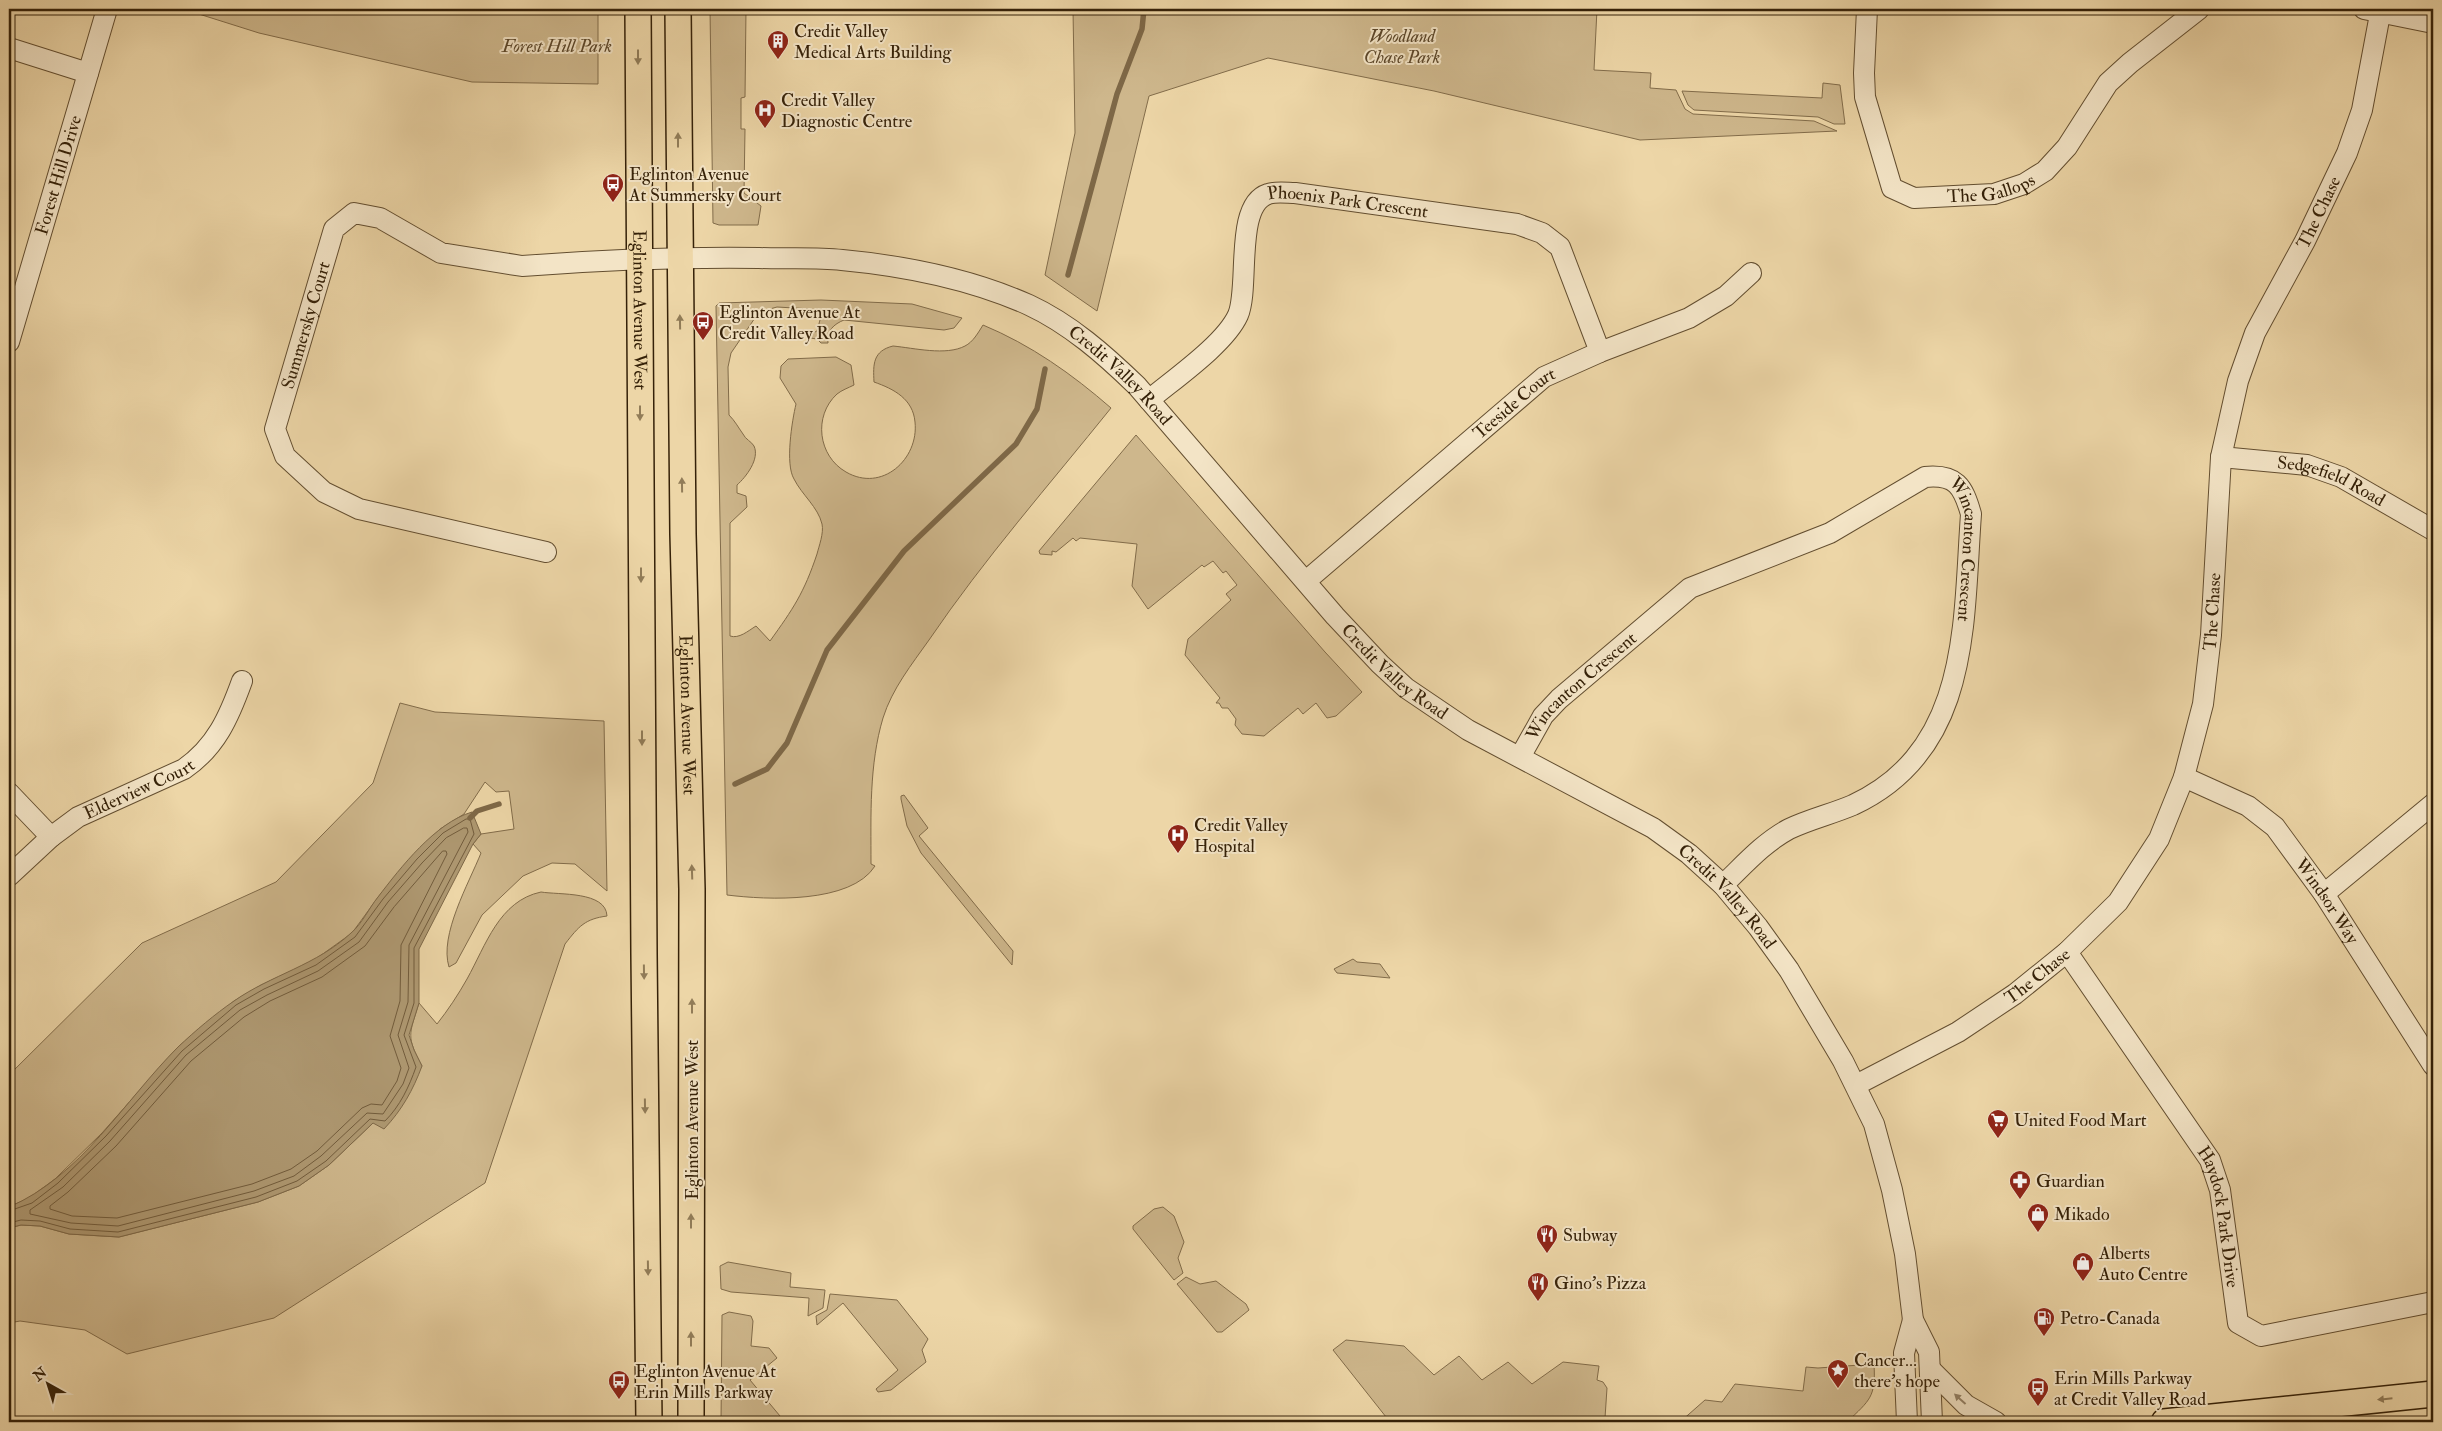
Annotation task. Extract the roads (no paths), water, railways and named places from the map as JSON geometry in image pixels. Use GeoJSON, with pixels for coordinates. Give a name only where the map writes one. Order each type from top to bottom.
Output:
{"type":"FeatureCollection","features":[{"type":"Feature","properties":{"kind":"main road","name":"Eglinton Avenue West"},"geometry":{"type":"LineString","coordinates":[[638,9],[649,1422]]}},
{"type":"Feature","properties":{"kind":"main road","name":"Eglinton Avenue West"},"geometry":{"type":"LineString","coordinates":[[678,9],[682,534],[692,889],[691,1422]]}},
{"type":"Feature","properties":{"kind":"main road"},"geometry":{"type":"LineString","coordinates":[[2164,1422],[2433,1394]]}},
{"type":"Feature","properties":{"kind":"street","name":"Forest Hill Drive"},"geometry":{"type":"LineString","coordinates":[[9,342],[107,9]]}},
{"type":"Feature","properties":{"kind":"street","name":"The Gallops"},"geometry":{"type":"LineString","coordinates":[[1867,9],[1864,73],[1866,97],[1892,188],[1914,198],[1994,194],[2024,184],[2045,171],[2068,146],[2108,83],[2130,63],[2199,9]]}},
{"type":"Feature","properties":{"kind":"street"},"geometry":{"type":"LineString","coordinates":[[2375,10],[2433,22]]}},
{"type":"Feature","properties":{"kind":"street","name":"The Chase"},"geometry":{"type":"LineString","coordinates":[[1856,1085],[1958,1032],[2015,994],[2068,952],[2118,902],[2159,839],[2184,777],[2202,704],[2211,635],[2221,457],[2238,381],[2255,333],[2305,242],[2347,153],[2362,110],[2375,10]]}},
{"type":"Feature","properties":{"kind":"street"},"geometry":{"type":"LineString","coordinates":[[9,48],[88,73]]}},
{"type":"Feature","properties":{"kind":"street","name":"Phoenix Park Crescent"},"geometry":{"type":"LineString","coordinates":[[1149,400],[1224,336],[1238,315],[1243,286],[1245,240],[1253,206],[1268,194],[1295,193],[1518,224],[1542,233],[1560,247],[1600,352]]}},
{"type":"Feature","properties":{"kind":"street","name":"Summersky Court"},"geometry":{"type":"LineString","coordinates":[[546,552],[359,509],[324,492],[285,456],[275,429],[334,229],[354,213],[380,218],[441,253],[506,265],[522,266],[639,259]]}},
{"type":"Feature","properties":{"kind":"street","name":"Credit Valley Road"},"geometry":{"type":"LineString","coordinates":[[639,259],[841,260],[895,266],[979,286],[1030,306],[1073,331],[1120,370],[1149,400],[1306,582],[1380,664],[1406,688],[1468,730],[1653,828],[1689,854],[1723,885],[1758,927],[1789,970],[1856,1085],[1874,1124],[1892,1190],[1905,1254],[1913,1320],[1929,1352],[1932,1422]]}},
{"type":"Feature","properties":{"kind":"street","name":"Teeside Court"},"geometry":{"type":"LineString","coordinates":[[1306,582],[1544,377],[1600,352],[1689,318],[1726,296],[1751,273]]}},
{"type":"Feature","properties":{"kind":"street","name":"Sedgefield Road"},"geometry":{"type":"LineString","coordinates":[[2221,457],[2307,465],[2341,477],[2433,530]]}},
{"type":"Feature","properties":{"kind":"street","name":"Wincanton Crescent"},"geometry":{"type":"LineString","coordinates":[[1520,757],[1543,716],[1559,699],[1690,588],[1830,533],[1925,477],[1942,476],[1952,480],[1966,497],[1971,514],[1962,646],[1956,675],[1946,706],[1930,738],[1906,768],[1879,790],[1853,805],[1809,821],[1774,839],[1766,844],[1723,885]]}},
{"type":"Feature","properties":{"kind":"street","name":"Elderview Court"},"geometry":{"type":"LineString","coordinates":[[9,876],[51,837],[78,817],[184,769],[198,759],[212,744],[230,715],[242,681]]}},
{"type":"Feature","properties":{"kind":"street","name":"Windsor Way"},"geometry":{"type":"LineString","coordinates":[[2184,777],[2248,806],[2275,827],[2324,894],[2433,1065]]}},
{"type":"Feature","properties":{"kind":"street"},"geometry":{"type":"LineString","coordinates":[[9,793],[51,837]]}},
{"type":"Feature","properties":{"kind":"street"},"geometry":{"type":"LineString","coordinates":[[2324,894],[2433,804]]}},
{"type":"Feature","properties":{"kind":"street","name":"Haydock Park Drive"},"geometry":{"type":"LineString","coordinates":[[2068,952],[2210,1160],[2220,1190],[2238,1323],[2261,1336],[2433,1302]]}},
{"type":"Feature","properties":{"kind":"street","name":"Credit Valley Road"},"geometry":{"type":"LineString","coordinates":[[1907,1422],[1904,1353],[1913,1320]]}},
{"type":"Feature","properties":{"kind":"street"},"geometry":{"type":"LineString","coordinates":[[1930,1370],[1966,1405],[1996,1422]]}},
{"type":"Feature","properties":{"kind":"water"},"geometry":{"type":"Polygon","coordinates":[[[472,812],[481,834],[473,844],[419,949],[419,1003],[409,1035],[422,1066],[406,1099],[384,1129],[373,1123],[329,1165],[299,1186],[258,1202],[119,1237],[69,1234],[40,1226],[21,1225],[9,1228],[9,1207],[34,1194],[58,1177],[80,1157],[158,1068],[191,1035],[220,1011],[248,992],[309,962],[338,944],[359,925],[387,885],[420,847],[445,826],[472,812]]]}},
{"type":"Feature","properties":{"kind":"waterway"},"geometry":{"type":"LineString","coordinates":[[1068,275],[1117,94],[1142,29],[1144,9]]}},
{"type":"Feature","properties":{"kind":"waterway"},"geometry":{"type":"LineString","coordinates":[[735,784],[767,769],[787,743],[827,650],[904,551],[1016,444],[1037,409],[1045,369]]}},
{"type":"Feature","properties":{"kind":"waterway"},"geometry":{"type":"LineString","coordinates":[[470,818],[477,811],[499,804]]}},
{"type":"Feature","properties":{"kind":"place","name":"Credit Valley Medical Arts Building"},"geometry":{"type":"Point","coordinates":[778,60]}},
{"type":"Feature","properties":{"kind":"place","name":"Credit Valley Diagnostic Centre"},"geometry":{"type":"Point","coordinates":[765,129]}},
{"type":"Feature","properties":{"kind":"place","name":"Eglinton Avenue At Summersky Court"},"geometry":{"type":"Point","coordinates":[613,203]}},
{"type":"Feature","properties":{"kind":"place","name":"Eglinton Avenue At Credit Valley Road"},"geometry":{"type":"Point","coordinates":[703,341]}},
{"type":"Feature","properties":{"kind":"place","name":"Credit Valley Hospital"},"geometry":{"type":"Point","coordinates":[1178,854]}},
{"type":"Feature","properties":{"kind":"place","name":"United Food Mart"},"geometry":{"type":"Point","coordinates":[1998,1139]}},
{"type":"Feature","properties":{"kind":"place","name":"Guardian"},"geometry":{"type":"Point","coordinates":[2020,1200]}},
{"type":"Feature","properties":{"kind":"place","name":"Mikado"},"geometry":{"type":"Point","coordinates":[2038,1233]}},
{"type":"Feature","properties":{"kind":"place","name":"Subway"},"geometry":{"type":"Point","coordinates":[1547,1254]}},
{"type":"Feature","properties":{"kind":"place","name":"Alberts Auto Centre"},"geometry":{"type":"Point","coordinates":[2083,1282]}},
{"type":"Feature","properties":{"kind":"place","name":"Gino's Pizza"},"geometry":{"type":"Point","coordinates":[1538,1302]}},
{"type":"Feature","properties":{"kind":"place","name":"Petro-Canada"},"geometry":{"type":"Point","coordinates":[2044,1337]}},
{"type":"Feature","properties":{"kind":"place","name":"Cancer… there’s hope"},"geometry":{"type":"Point","coordinates":[1838,1389]}},
{"type":"Feature","properties":{"kind":"place","name":"Eglinton Avenue At Erin Mills Parkway"},"geometry":{"type":"Point","coordinates":[619,1400]}},
{"type":"Feature","properties":{"kind":"place","name":"Erin Mills Parkway at Credit Valley Road"},"geometry":{"type":"Point","coordinates":[2038,1407]}},
{"type":"Feature","properties":{"kind":"park label","name":"Forest Hill Park"},"geometry":{"type":"Point","coordinates":[557,46]}},
{"type":"Feature","properties":{"kind":"park label","name":"Woodland Chase Park"},"geometry":{"type":"Point","coordinates":[1402,46]}}]}
